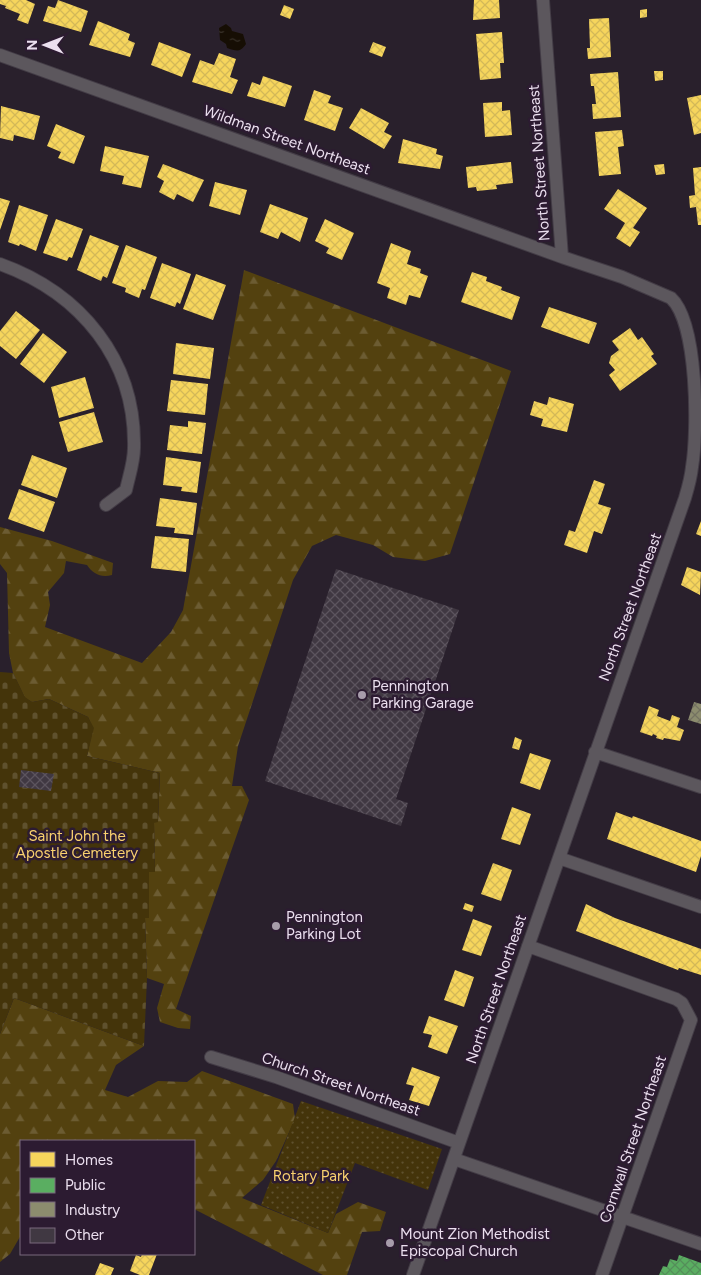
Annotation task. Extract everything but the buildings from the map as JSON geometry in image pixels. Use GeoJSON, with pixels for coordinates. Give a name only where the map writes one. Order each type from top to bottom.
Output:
{"type":"FeatureCollection","features":[{"type":"Feature","properties":{"kind":"street","name":"North Street Northeast"},"geometry":{"type":"LineString","coordinates":[[413,1275],[685,498],[693,466],[697,367],[685,321],[676,304],[671,298],[622,277],[562,258],[543,0]]}},
{"type":"Feature","properties":{"kind":"street","name":"Wildman Street Northeast"},"geometry":{"type":"LineString","coordinates":[[0,55],[562,258]]}},
{"type":"Feature","properties":{"kind":"street"},"geometry":{"type":"LineString","coordinates":[[0,264],[37,280],[60,294],[80,312],[110,352],[121,376],[129,401],[134,451],[126,490],[106,505]]}},
{"type":"Feature","properties":{"kind":"street"},"geometry":{"type":"LineString","coordinates":[[595,752],[701,787]]}},
{"type":"Feature","properties":{"kind":"street"},"geometry":{"type":"LineString","coordinates":[[559,858],[701,907]]}},
{"type":"Feature","properties":{"kind":"street","name":"Cornwall Street Northeast"},"geometry":{"type":"LineString","coordinates":[[528,946],[676,999],[689,1013],[691,1020],[602,1275]]}},
{"type":"Feature","properties":{"kind":"street","name":"Church Street Northeast"},"geometry":{"type":"LineString","coordinates":[[211,1057],[276,1077],[459,1144]]}},
{"type":"Feature","properties":{"kind":"street"},"geometry":{"type":"LineString","coordinates":[[454,1159],[701,1244]]}},
{"type":"Feature","properties":{"kind":"green space"},"geometry":{"type":"Polygon","coordinates":[[[244,270],[511,371],[450,554],[425,561],[393,557],[373,545],[336,535],[312,546],[293,580],[238,746],[232,786],[242,786],[249,800],[176,1009],[191,1016],[190,1029],[178,1028],[160,1022],[157,1008],[164,984],[147,978],[145,917],[149,917],[149,872],[155,872],[154,822],[158,822],[160,773],[87,756],[93,728],[88,717],[49,699],[32,702],[25,698],[13,673],[9,653],[7,573],[0,564],[0,527],[52,541],[113,563],[112,575],[101,576],[92,571],[87,565],[66,561],[64,573],[48,592],[50,605],[45,627],[142,663],[171,632],[183,610],[244,270]]]}},
{"type":"Feature","properties":{"kind":"green space","name":"Saint John the Apostle Cemetery"},"geometry":{"type":"Polygon","coordinates":[[[0,672],[13,673],[25,697],[32,702],[49,699],[88,717],[94,728],[87,756],[160,773],[158,822],[154,823],[155,872],[149,872],[149,918],[145,918],[147,978],[144,1046],[14,998],[0,1034],[0,672]]]}},
{"type":"Feature","properties":{"kind":"green space"},"geometry":{"type":"Polygon","coordinates":[[[14,998],[144,1046],[116,1065],[105,1090],[128,1097],[158,1081],[187,1082],[202,1071],[293,1104],[295,1119],[276,1161],[263,1180],[242,1198],[328,1233],[336,1214],[358,1202],[386,1212],[380,1231],[362,1232],[347,1275],[323,1275],[195,1210],[195,1140],[20,1140],[20,1237],[10,1254],[0,1262],[0,1034],[14,998]]]}},
{"type":"Feature","properties":{"kind":"green space","name":"Rotary Park"},"geometry":{"type":"Polygon","coordinates":[[[301,1101],[442,1149],[428,1190],[355,1163],[328,1233],[261,1205],[301,1101]]]}},
{"type":"Feature","properties":{"kind":"water"},"geometry":{"type":"Polygon","coordinates":[[[226,24],[232,31],[243,34],[246,44],[242,49],[227,48],[226,44],[220,40],[219,28],[226,24]]]}},
{"type":"Feature","properties":{"kind":"place","name":"Pennington Parking Garage"},"geometry":{"type":"Point","coordinates":[362,695]}},
{"type":"Feature","properties":{"kind":"place","name":"Pennington Parking Lot"},"geometry":{"type":"Point","coordinates":[276,926]}},
{"type":"Feature","properties":{"kind":"place","name":"Mount Zion Methodist Episcopal Church"},"geometry":{"type":"Point","coordinates":[390,1243]}}]}
